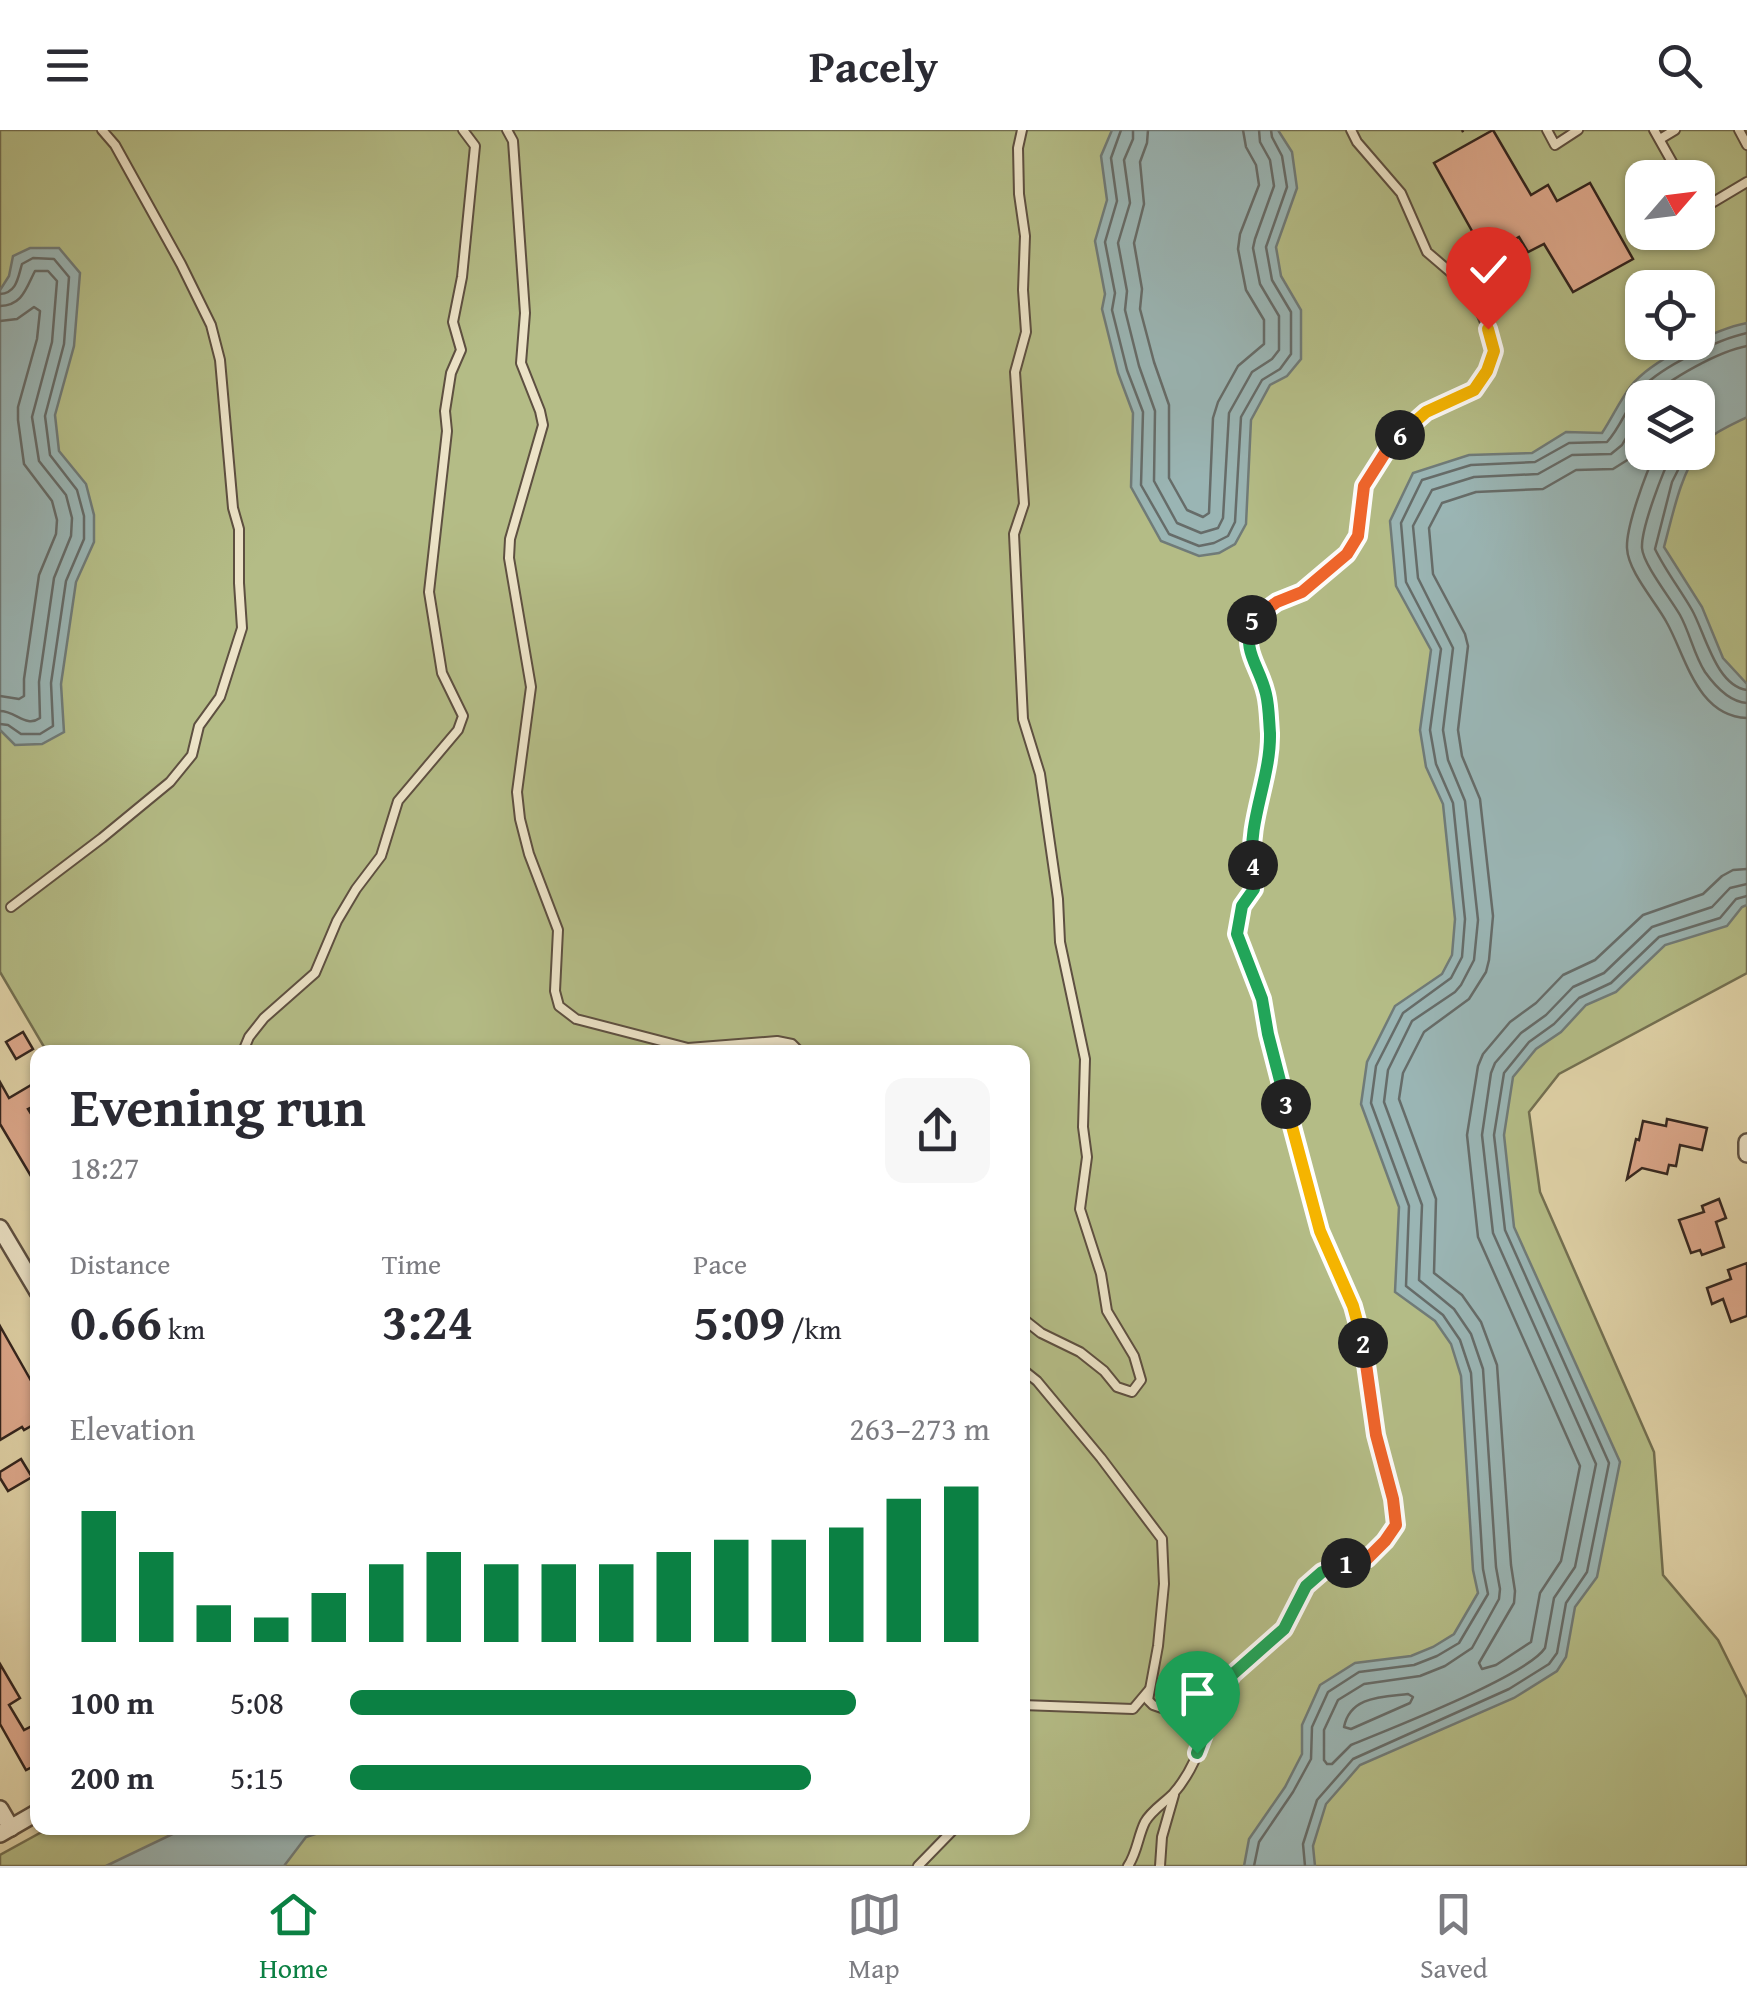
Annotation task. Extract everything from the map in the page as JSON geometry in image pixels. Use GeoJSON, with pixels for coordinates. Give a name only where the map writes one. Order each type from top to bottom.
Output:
{"type":"FeatureCollection","features":[{"type":"Feature","properties":{"kind":"street"},"geometry":{"type":"LineString","coordinates":[[1747,1142],[1747,1154]]}},
{"type":"Feature","properties":{"kind":"street"},"geometry":{"type":"LineString","coordinates":[[0,1228],[30,1279]]}},
{"type":"Feature","properties":{"kind":"street"},"geometry":{"type":"LineString","coordinates":[[0,1809],[6,1831],[30,1817]]}},
{"type":"Feature","properties":{"kind":"lane"},"geometry":{"type":"LineString","coordinates":[[11,907],[170,782],[192,755],[199,726],[220,697],[242,628],[240,530],[233,508],[220,360],[211,325],[143,196],[102,130]]}},
{"type":"Feature","properties":{"kind":"lane"},"geometry":{"type":"LineString","coordinates":[[246,1045],[264,1018],[315,972],[337,921],[381,856],[398,801],[458,730],[463,716],[442,673],[429,592],[447,431],[445,411],[461,350],[452,322],[462,277],[475,146],[463,130]]}},
{"type":"Feature","properties":{"kind":"lane"},"geometry":{"type":"LineString","coordinates":[[507,130],[513,141],[524,313],[521,363],[542,425],[510,539],[509,558],[530,688],[517,792],[520,818],[529,854],[558,930],[555,991],[560,1006],[576,1019],[676,1045]]}},
{"type":"Feature","properties":{"kind":"lane"},"geometry":{"type":"LineString","coordinates":[[1022,130],[1018,148],[1025,236],[1026,332],[1015,372],[1024,504],[1014,534],[1023,720],[1040,774],[1058,899],[1060,942],[1084,1058],[1083,1127],[1087,1157],[1080,1209],[1102,1274],[1107,1311],[1134,1356],[1140,1380],[1132,1392],[1117,1388],[1104,1371],[1080,1352],[1030,1325]]}},
{"type":"Feature","properties":{"kind":"lane"},"geometry":{"type":"LineString","coordinates":[[1160,1866],[1162,1837],[1176,1791],[1197,1753],[1218,1697],[1233,1674],[1284,1629],[1306,1586],[1322,1572],[1367,1559],[1396,1525],[1376,1435],[1362,1336],[1320,1231],[1262,999],[1237,934],[1242,906],[1254,889],[1254,830],[1270,735],[1266,694],[1247,642],[1251,621],[1277,602],[1302,592],[1347,554],[1358,536],[1364,486],[1390,445],[1426,412],[1474,390],[1494,351],[1478,306],[1462,282],[1426,252],[1400,194],[1350,130]]}},
{"type":"Feature","properties":{"kind":"lane"},"geometry":{"type":"LineString","coordinates":[[1546,130],[1555,145],[1578,130]]}},
{"type":"Feature","properties":{"kind":"lane"},"geometry":{"type":"LineString","coordinates":[[1654,130],[1672,160]]}},
{"type":"Feature","properties":{"kind":"lane"},"geometry":{"type":"LineString","coordinates":[[1660,139],[1676,130]]}},
{"type":"Feature","properties":{"kind":"lane"},"geometry":{"type":"LineString","coordinates":[[1738,130],[1747,144]]}},
{"type":"Feature","properties":{"kind":"lane"},"geometry":{"type":"LineString","coordinates":[[1715,201],[1747,182]]}},
{"type":"Feature","properties":{"kind":"lane"},"geometry":{"type":"LineString","coordinates":[[726,1045],[777,1041],[793,1045]]}},
{"type":"Feature","properties":{"kind":"lane"},"geometry":{"type":"LineString","coordinates":[[1030,1376],[1101,1458],[1162,1539],[1164,1584],[1148,1700],[1206,1724]]}},
{"type":"Feature","properties":{"kind":"lane"},"geometry":{"type":"LineString","coordinates":[[1030,1704],[1133,1709],[1149,1690]]}},
{"type":"Feature","properties":{"kind":"lane"},"geometry":{"type":"LineString","coordinates":[[1128,1866],[1147,1817],[1176,1791]]}},
{"type":"Feature","properties":{"kind":"lane"},"geometry":{"type":"LineString","coordinates":[[918,1866],[948,1835]]}},
{"type":"Feature","properties":{"kind":"path"},"geometry":{"type":"LineString","coordinates":[[1462,130],[1465,136]]}},
{"type":"Feature","properties":{"kind":"green space"},"geometry":{"type":"Polygon","coordinates":[[[0,130],[1747,130],[1747,973],[1559,1074],[1529,1112],[1540,1192],[1654,1452],[1663,1575],[1718,1640],[1747,1698],[1747,1866],[0,1866],[0,1855],[36,1835],[1030,1835],[1030,1045],[43,1045],[0,972],[0,130]]]}},
{"type":"Feature","properties":{"kind":"water"},"geometry":{"type":"Polygon","coordinates":[[[1112,130],[1278,130],[1292,152],[1297,188],[1276,247],[1281,276],[1301,310],[1301,359],[1287,376],[1270,385],[1251,420],[1246,524],[1235,544],[1219,553],[1199,556],[1161,541],[1131,487],[1133,413],[1102,309],[1105,294],[1095,241],[1107,200],[1101,156],[1112,130]]]}},
{"type":"Feature","properties":{"kind":"water"},"geometry":{"type":"Polygon","coordinates":[[[30,248],[59,248],[80,273],[74,346],[55,415],[59,451],[86,484],[94,515],[94,542],[76,582],[61,684],[64,732],[42,744],[15,745],[0,730],[0,290],[9,276],[13,256],[30,248]]]}},
{"type":"Feature","properties":{"kind":"water"},"geometry":{"type":"Polygon","coordinates":[[[1747,323],[1747,417],[1715,434],[1715,380],[1637,380],[1663,360],[1715,360],[1715,334],[1747,323]]]}},
{"type":"Feature","properties":{"kind":"water"},"geometry":{"type":"Polygon","coordinates":[[[1625,394],[1625,470],[1688,470],[1664,547],[1702,607],[1723,658],[1747,684],[1747,905],[1727,926],[1665,945],[1616,992],[1586,1005],[1561,1032],[1536,1049],[1513,1077],[1504,1135],[1514,1227],[1620,1462],[1597,1577],[1575,1607],[1566,1657],[1557,1671],[1514,1698],[1360,1765],[1326,1804],[1313,1846],[1315,1866],[1244,1866],[1249,1839],[1285,1787],[1302,1754],[1302,1725],[1320,1685],[1355,1663],[1411,1656],[1433,1647],[1454,1634],[1478,1593],[1473,1570],[1461,1376],[1451,1344],[1435,1321],[1395,1292],[1399,1207],[1361,1104],[1367,1062],[1395,1006],[1442,974],[1452,955],[1455,919],[1443,804],[1426,767],[1420,730],[1431,650],[1396,586],[1390,521],[1413,473],[1469,455],[1532,453],[1566,432],[1602,433],[1625,394]]]}},
{"type":"Feature","properties":{"kind":"water"},"geometry":{"type":"Polygon","coordinates":[[[170,1835],[312,1835],[306,1837],[284,1866],[106,1866],[170,1835]]]}},
{"type":"Feature","properties":{"kind":"building"},"geometry":{"type":"Polygon","coordinates":[[[1493,130],[1531,195],[1548,185],[1557,201],[1590,183],[1633,259],[1573,292],[1544,244],[1528,252],[1519,237],[1486,256],[1434,163],[1493,130]]]}},
{"type":"Feature","properties":{"kind":"building"},"geometry":{"type":"Polygon","coordinates":[[[23,1032],[30,1051],[16,1059],[6,1042],[23,1032]]]}},
{"type":"Feature","properties":{"kind":"building"},"geometry":{"type":"Polygon","coordinates":[[[0,1082],[9,1098],[30,1086],[30,1175],[0,1124],[0,1082]]]}},
{"type":"Feature","properties":{"kind":"building"},"geometry":{"type":"Polygon","coordinates":[[[1667,1119],[1707,1128],[1702,1150],[1680,1145],[1676,1166],[1669,1165],[1667,1174],[1642,1168],[1627,1179],[1643,1121],[1666,1126],[1667,1119]]]}},
{"type":"Feature","properties":{"kind":"building"},"geometry":{"type":"Polygon","coordinates":[[[1719,1199],[1726,1218],[1716,1222],[1724,1247],[1702,1255],[1700,1250],[1691,1253],[1679,1220],[1704,1212],[1702,1206],[1719,1199]]]}},
{"type":"Feature","properties":{"kind":"building"},"geometry":{"type":"Polygon","coordinates":[[[1747,1263],[1747,1316],[1731,1322],[1723,1299],[1712,1304],[1707,1288],[1731,1279],[1728,1270],[1747,1263]]]}},
{"type":"Feature","properties":{"kind":"building"},"geometry":{"type":"Polygon","coordinates":[[[0,1326],[30,1379],[30,1427],[0,1440],[0,1326]]]}},
{"type":"Feature","properties":{"kind":"building"},"geometry":{"type":"Polygon","coordinates":[[[21,1459],[30,1478],[8,1491],[0,1472],[21,1459]]]}},
{"type":"Feature","properties":{"kind":"building"},"geometry":{"type":"Polygon","coordinates":[[[0,1664],[20,1698],[9,1705],[24,1730],[30,1727],[30,1768],[26,1770],[0,1724],[0,1664]]]}},
{"type":"Feature","properties":{"kind":"route"},"geometry":{"type":"LineString","coordinates":[[1197,1753],[1218,1697],[1233,1674],[1284,1629],[1306,1586],[1322,1572],[1367,1559],[1396,1525],[1376,1435],[1362,1336],[1320,1231],[1262,999],[1237,934],[1242,906],[1254,889],[1254,830],[1270,735],[1266,694],[1247,642],[1251,621],[1277,602],[1302,592],[1347,554],[1358,536],[1364,486],[1390,445],[1412,423],[1426,412],[1474,390],[1494,351],[1488,329]]}}]}
